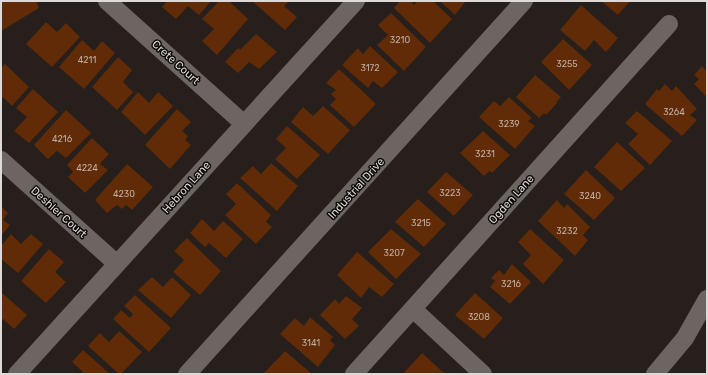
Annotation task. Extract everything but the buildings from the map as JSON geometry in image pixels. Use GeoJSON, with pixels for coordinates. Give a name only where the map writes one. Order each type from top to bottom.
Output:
{"type":"FeatureCollection","features":[{"type":"Feature","properties":{"kind":"street","name":"Crete Court"},"geometry":{"type":"LineString","coordinates":[[107,1],[244,124]]}},
{"type":"Feature","properties":{"kind":"street","name":"Hebron Lane"},"geometry":{"type":"LineString","coordinates":[[17,374],[356,1]]}},
{"type":"Feature","properties":{"kind":"street","name":"Industrial Drive"},"geometry":{"type":"LineString","coordinates":[[187,374],[524,1]]}},
{"type":"Feature","properties":{"kind":"street","name":"Ogden Lane"},"geometry":{"type":"LineString","coordinates":[[354,374],[669,24]]}},
{"type":"Feature","properties":{"kind":"street","name":"Deshler Court"},"geometry":{"type":"LineString","coordinates":[[1,160],[117,264]]}},
{"type":"Feature","properties":{"kind":"street"},"geometry":{"type":"LineString","coordinates":[[655,374],[685,338],[707,299]]}},
{"type":"Feature","properties":{"kind":"street"},"geometry":{"type":"LineString","coordinates":[[413,309],[483,374]]}}]}
